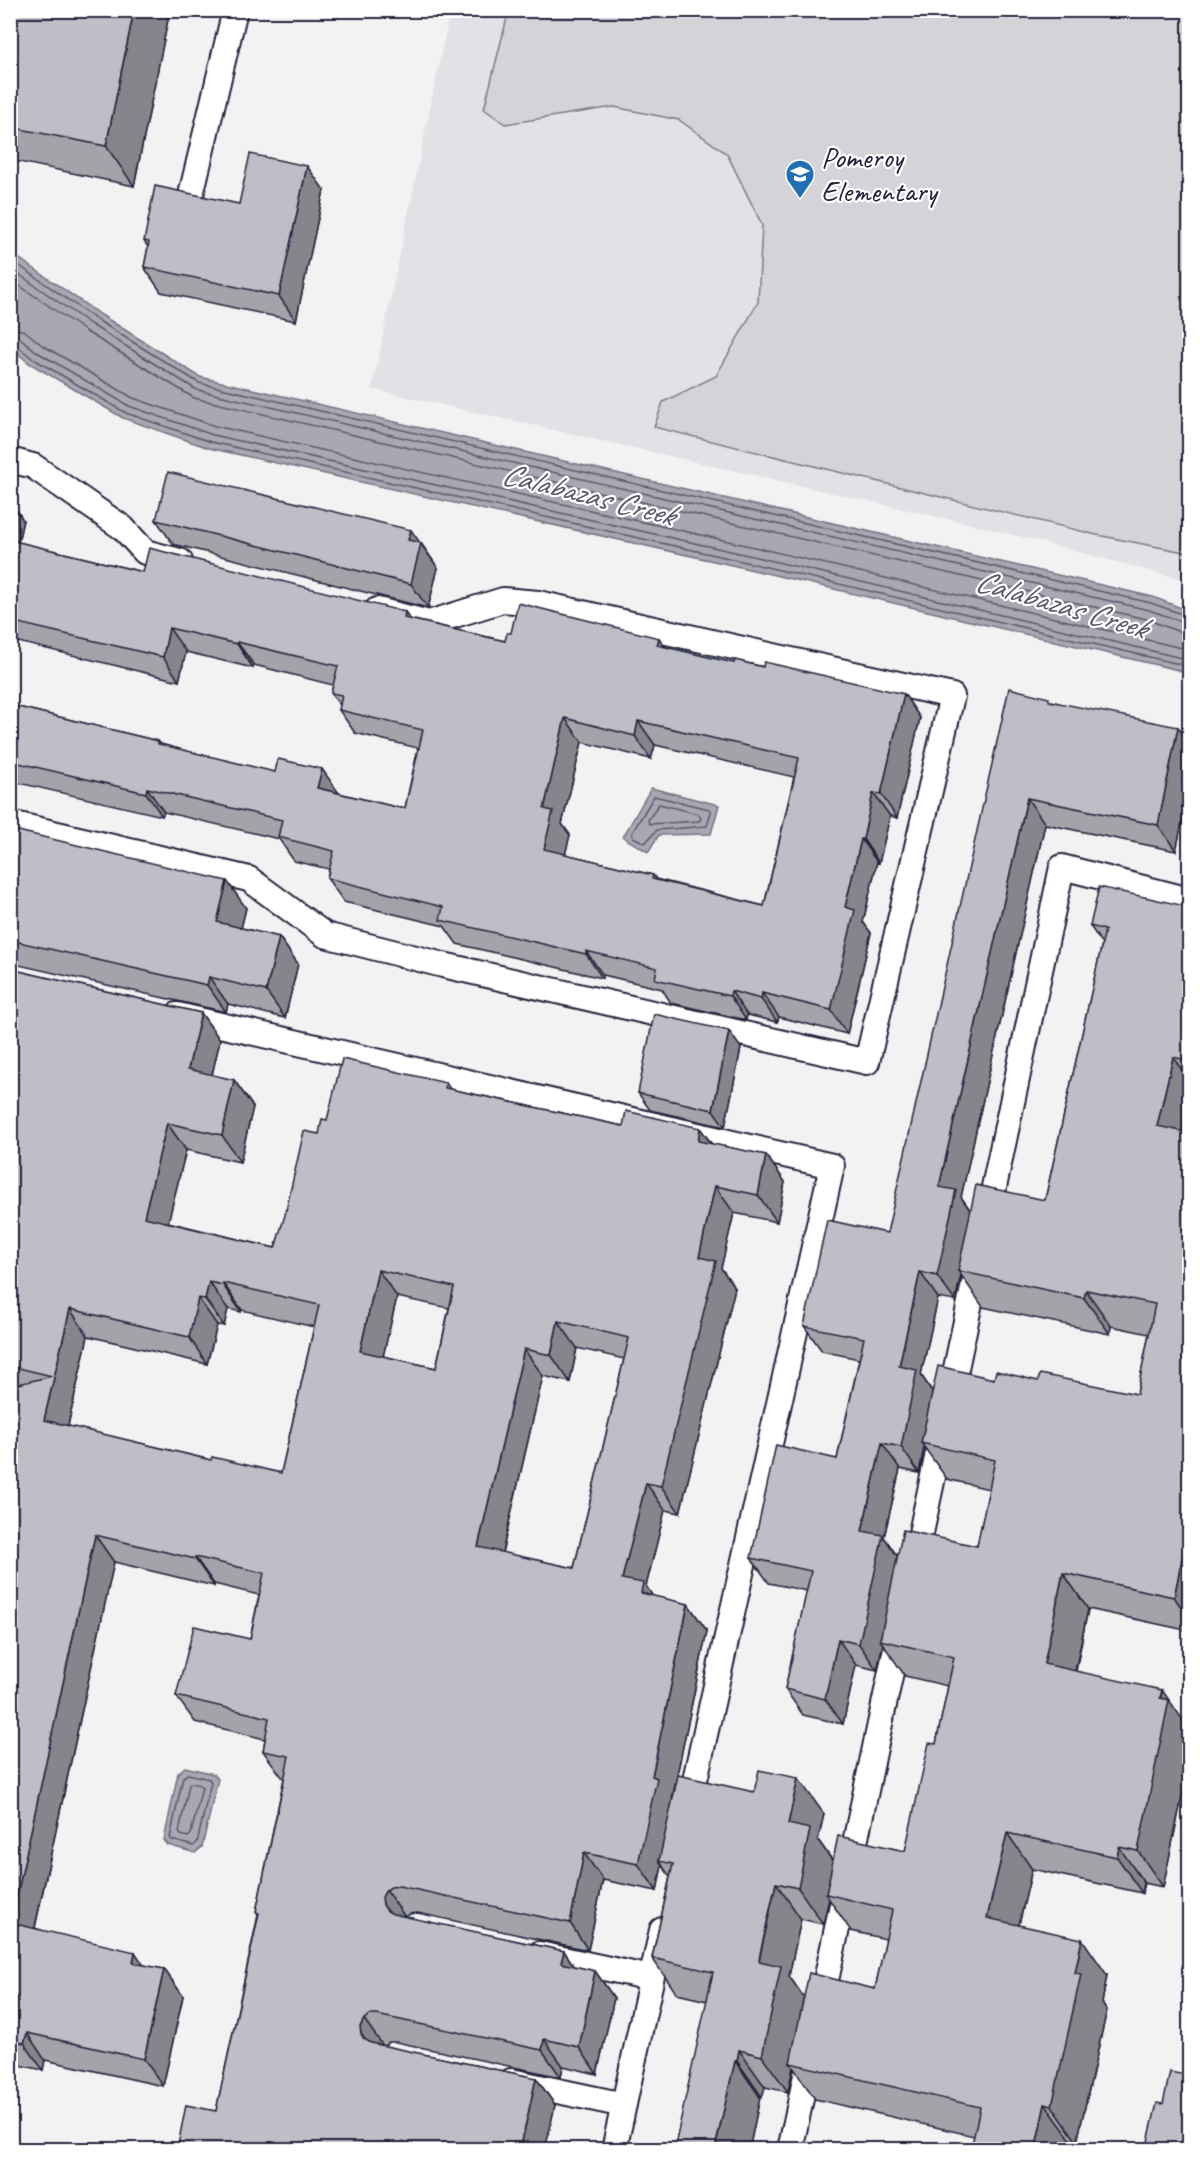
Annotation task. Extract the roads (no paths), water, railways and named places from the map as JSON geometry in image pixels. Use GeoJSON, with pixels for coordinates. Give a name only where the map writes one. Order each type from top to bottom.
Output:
{"type":"FeatureCollection","features":[{"type":"Feature","properties":{"kind":"lane"},"geometry":{"type":"LineString","coordinates":[[191,195],[235,10]]}},
{"type":"Feature","properties":{"kind":"lane"},"geometry":{"type":"LineString","coordinates":[[10,460],[33,466],[123,528],[145,552],[200,566]]}},
{"type":"Feature","properties":{"kind":"lane"},"geometry":{"type":"LineString","coordinates":[[10,823],[249,879],[325,935],[443,965],[867,1062],[952,696],[538,603],[503,600],[429,623],[353,604]]}},
{"type":"Feature","properties":{"kind":"lane"},"geometry":{"type":"LineString","coordinates":[[790,2150],[1062,867],[1190,900]]}},
{"type":"Feature","properties":{"kind":"lane"},"geometry":{"type":"LineString","coordinates":[[154,1010],[832,1166],[684,1830]]}},
{"type":"Feature","properties":{"kind":"lane"},"geometry":{"type":"LineString","coordinates":[[614,2150],[666,1909]]}},
{"type":"Feature","properties":{"kind":"lane"},"geometry":{"type":"LineString","coordinates":[[516,1949],[651,1978]]}},
{"type":"Feature","properties":{"kind":"lane"},"geometry":{"type":"LineString","coordinates":[[495,2078],[624,2105]]}},
{"type":"Feature","properties":{"kind":"water","name":"Calabazas Creek"},"geometry":{"type":"Polygon","coordinates":[[[10,252],[98,313],[200,377],[1153,597],[1189,611],[1189,675],[1178,670],[736,566],[209,448],[123,418],[29,363],[11,348],[10,252]]]}},
{"type":"Feature","properties":{"kind":"water"},"geometry":{"type":"Polygon","coordinates":[[[651,788],[719,805],[711,834],[659,835],[648,852],[623,837],[651,788]]]}},
{"type":"Feature","properties":{"kind":"water"},"geometry":{"type":"Polygon","coordinates":[[[185,1767],[214,1774],[218,1779],[202,1847],[195,1853],[168,1845],[164,1840],[178,1773],[185,1767]]]}},
{"type":"Feature","properties":{"kind":"place","name":"Pomeroy Elementary"},"geometry":{"type":"Point","coordinates":[800,200]}}]}
